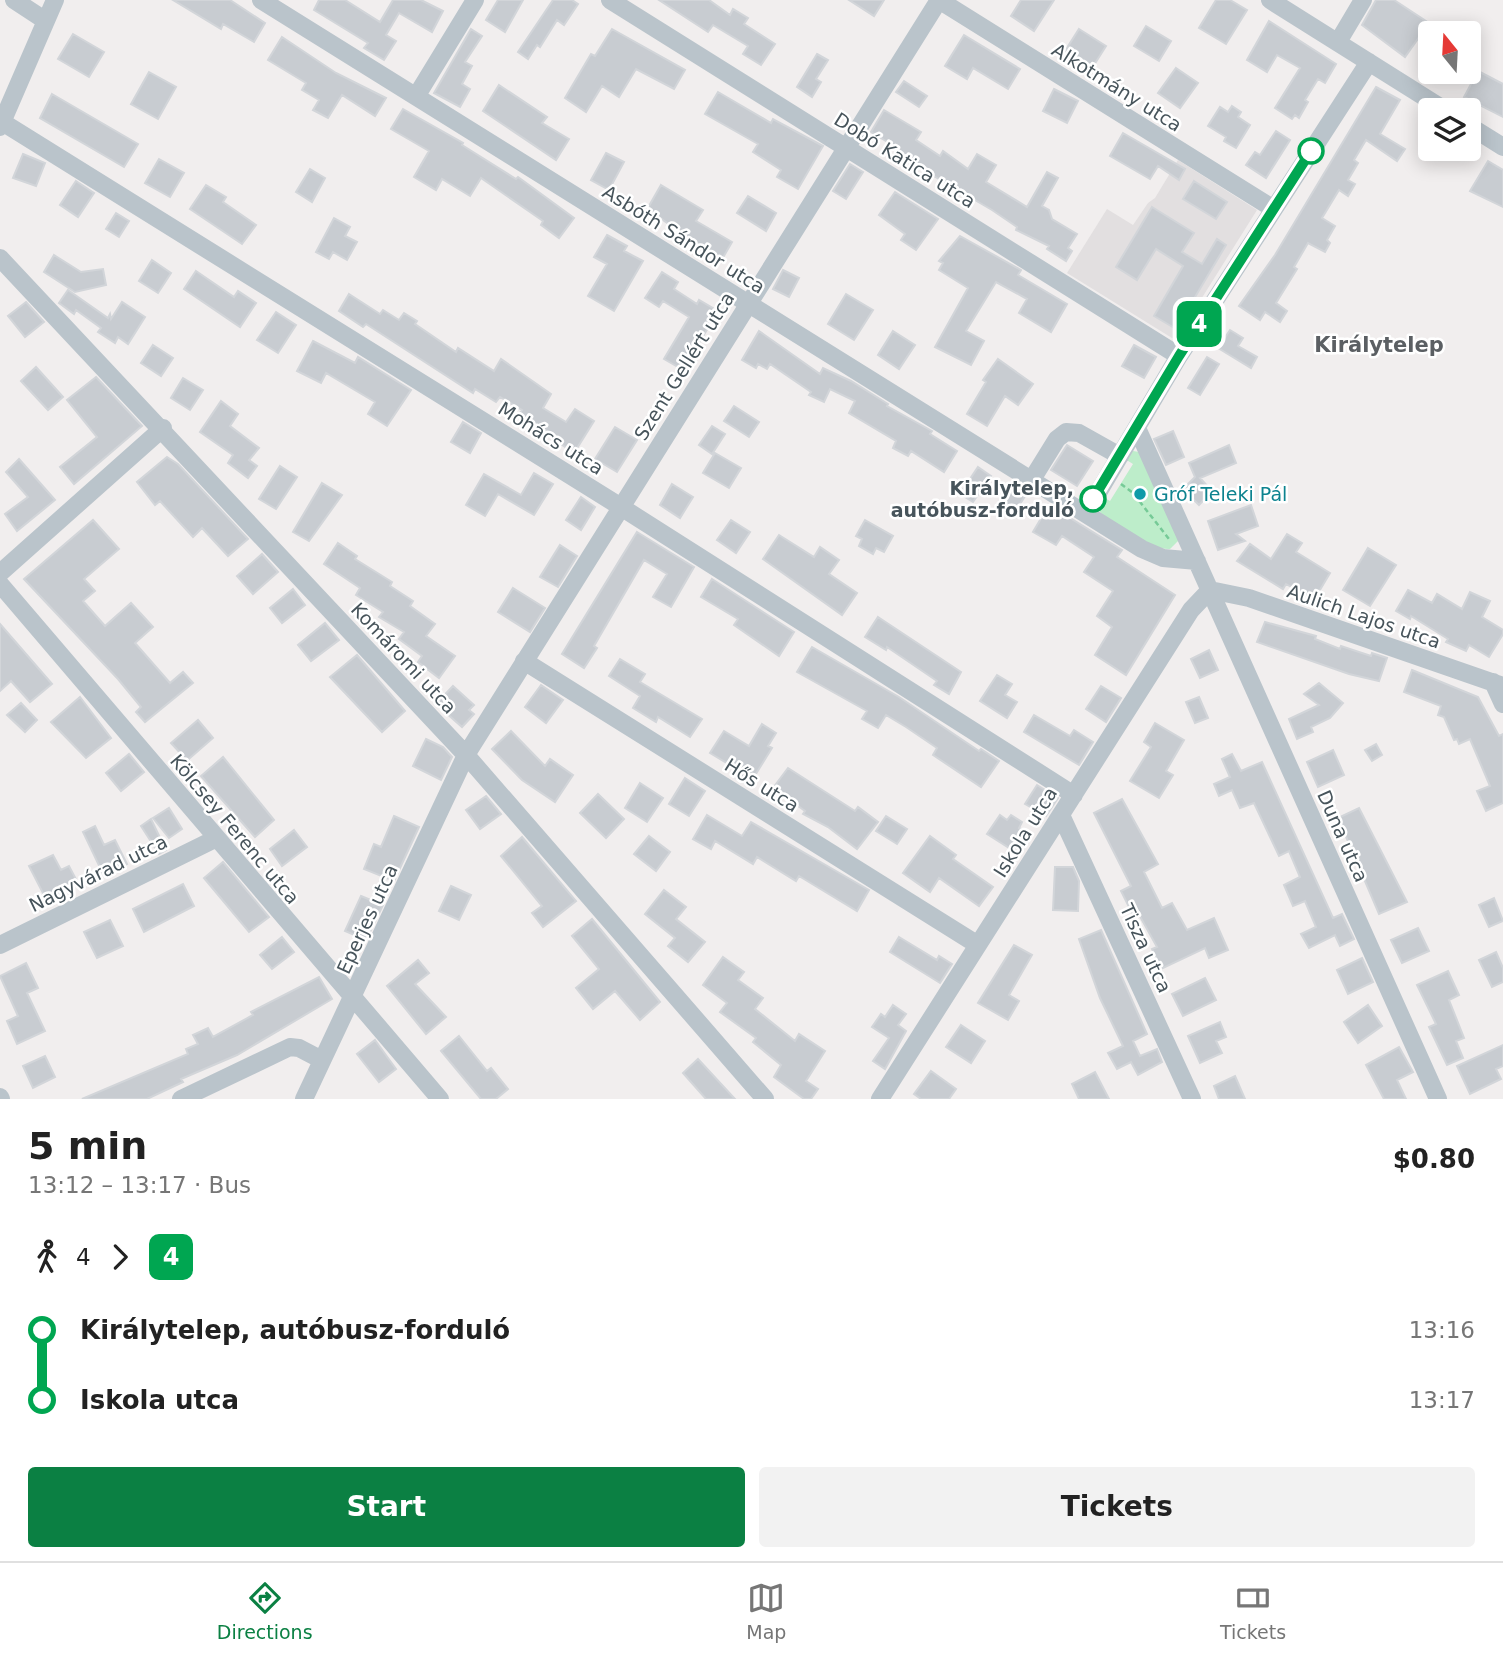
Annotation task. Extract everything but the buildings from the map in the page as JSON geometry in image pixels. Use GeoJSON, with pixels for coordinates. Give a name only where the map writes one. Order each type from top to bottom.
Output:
{"type":"FeatureCollection","features":[{"type":"Feature","properties":{"kind":"street"},"geometry":{"type":"LineString","coordinates":[[15,0],[46,21]]}},
{"type":"Feature","properties":{"kind":"street"},"geometry":{"type":"LineString","coordinates":[[1,125],[55,0]]}},
{"type":"Feature","properties":{"kind":"street","name":"Asbóth Sándor utca"},"geometry":{"type":"LineString","coordinates":[[261,0],[1142,549],[1189,561]]}},
{"type":"Feature","properties":{"kind":"street"},"geometry":{"type":"LineString","coordinates":[[416,95],[475,0]]}},
{"type":"Feature","properties":{"kind":"street","name":"Dobó Katica utca"},"geometry":{"type":"LineString","coordinates":[[610,0],[1179,356]]}},
{"type":"Feature","properties":{"kind":"street","name":"Szent Gellért utca"},"geometry":{"type":"LineString","coordinates":[[466,755],[939,0]]}},
{"type":"Feature","properties":{"kind":"street","name":"Alkotmány utca"},"geometry":{"type":"LineString","coordinates":[[939,0],[1273,209]]}},
{"type":"Feature","properties":{"kind":"street"},"geometry":{"type":"LineString","coordinates":[[1270,0],[1426,98]]}},
{"type":"Feature","properties":{"kind":"street"},"geometry":{"type":"LineString","coordinates":[[1338,42],[1363,0]]}},
{"type":"Feature","properties":{"kind":"street"},"geometry":{"type":"LineString","coordinates":[[1086,513],[1179,356],[1369,62]]}},
{"type":"Feature","properties":{"kind":"street","name":"Mohács utca"},"geometry":{"type":"LineString","coordinates":[[1,125],[621,507],[1074,795]]}},
{"type":"Feature","properties":{"kind":"street"},"geometry":{"type":"LineString","coordinates":[[1481,133],[1503,147]]}},
{"type":"Feature","properties":{"kind":"street","name":"Komáromi utca"},"geometry":{"type":"LineString","coordinates":[[0,258],[163,428],[466,755],[762,1098]]}},
{"type":"Feature","properties":{"kind":"street"},"geometry":{"type":"LineString","coordinates":[[0,573],[163,428]]}},
{"type":"Feature","properties":{"kind":"street","name":"Duna utca"},"geometry":{"type":"LineString","coordinates":[[1137,428],[1189,561],[1210,590],[1438,1099]]}},
{"type":"Feature","properties":{"kind":"street"},"geometry":{"type":"LineString","coordinates":[[1031,481],[1057,439],[1066,432],[1079,432],[1121,456]]}},
{"type":"Feature","properties":{"kind":"street","name":"Kölcsey Ferenc utca"},"geometry":{"type":"LineString","coordinates":[[0,584],[215,839],[440,1099]]}},
{"type":"Feature","properties":{"kind":"street","name":"Iskola utca"},"geometry":{"type":"LineString","coordinates":[[880,1099],[1191,610],[1210,590]]}},
{"type":"Feature","properties":{"kind":"street","name":"Aulich Lajos utca"},"geometry":{"type":"LineString","coordinates":[[1210,590],[1249,598],[1498,684]]}},
{"type":"Feature","properties":{"kind":"street","name":"Hős utca"},"geometry":{"type":"LineString","coordinates":[[524,662],[978,945]]}},
{"type":"Feature","properties":{"kind":"street"},"geometry":{"type":"LineString","coordinates":[[1498,684],[1503,704]]}},
{"type":"Feature","properties":{"kind":"street","name":"Eperjes utca"},"geometry":{"type":"LineString","coordinates":[[304,1099],[466,755]]}},
{"type":"Feature","properties":{"kind":"street","name":"Tisza utca"},"geometry":{"type":"LineString","coordinates":[[1061,815],[1192,1099]]}},
{"type":"Feature","properties":{"kind":"street","name":"Nagyvárad utca"},"geometry":{"type":"LineString","coordinates":[[0,945],[215,839]]}},
{"type":"Feature","properties":{"kind":"street"},"geometry":{"type":"LineString","coordinates":[[181,1099],[290,1047],[309,1052],[322,1060]]}},
{"type":"Feature","properties":{"kind":"path"},"geometry":{"type":"LineString","coordinates":[[1107,477],[1133,493],[1189,561]]}},
{"type":"Feature","properties":{"kind":"shaded area"},"geometry":{"type":"Polygon","coordinates":[[[1178,160],[1257,210],[1178,336],[1172,338],[1067,273],[1107,209],[1133,225],[1148,203],[1155,198],[1178,160]]]}},
{"type":"Feature","properties":{"kind":"green space"},"geometry":{"type":"Polygon","coordinates":[[[1133,451],[1139,452],[1179,540],[1170,549],[1154,546],[1133,536],[1100,512],[1101,496],[1110,501],[1133,464],[1125,459],[1133,451]]]}},
{"type":"Feature","properties":{"kind":"bus line","name":"4"},"geometry":{"type":"LineString","coordinates":[[1093,499],[1179,356],[1311,151]]}},
{"type":"Feature","properties":{"kind":"place","name":"Gróf Teleki Pál"},"geometry":{"type":"Point","coordinates":[1140,494]}},
{"type":"Feature","properties":{"kind":"place","name":"Királytelep, autóbusz-forduló"},"geometry":{"type":"Point","coordinates":[1093,499]}},
{"type":"Feature","properties":{"kind":"district","name":"Királytelep"},"geometry":{"type":"Point","coordinates":[1379,345]}}]}
